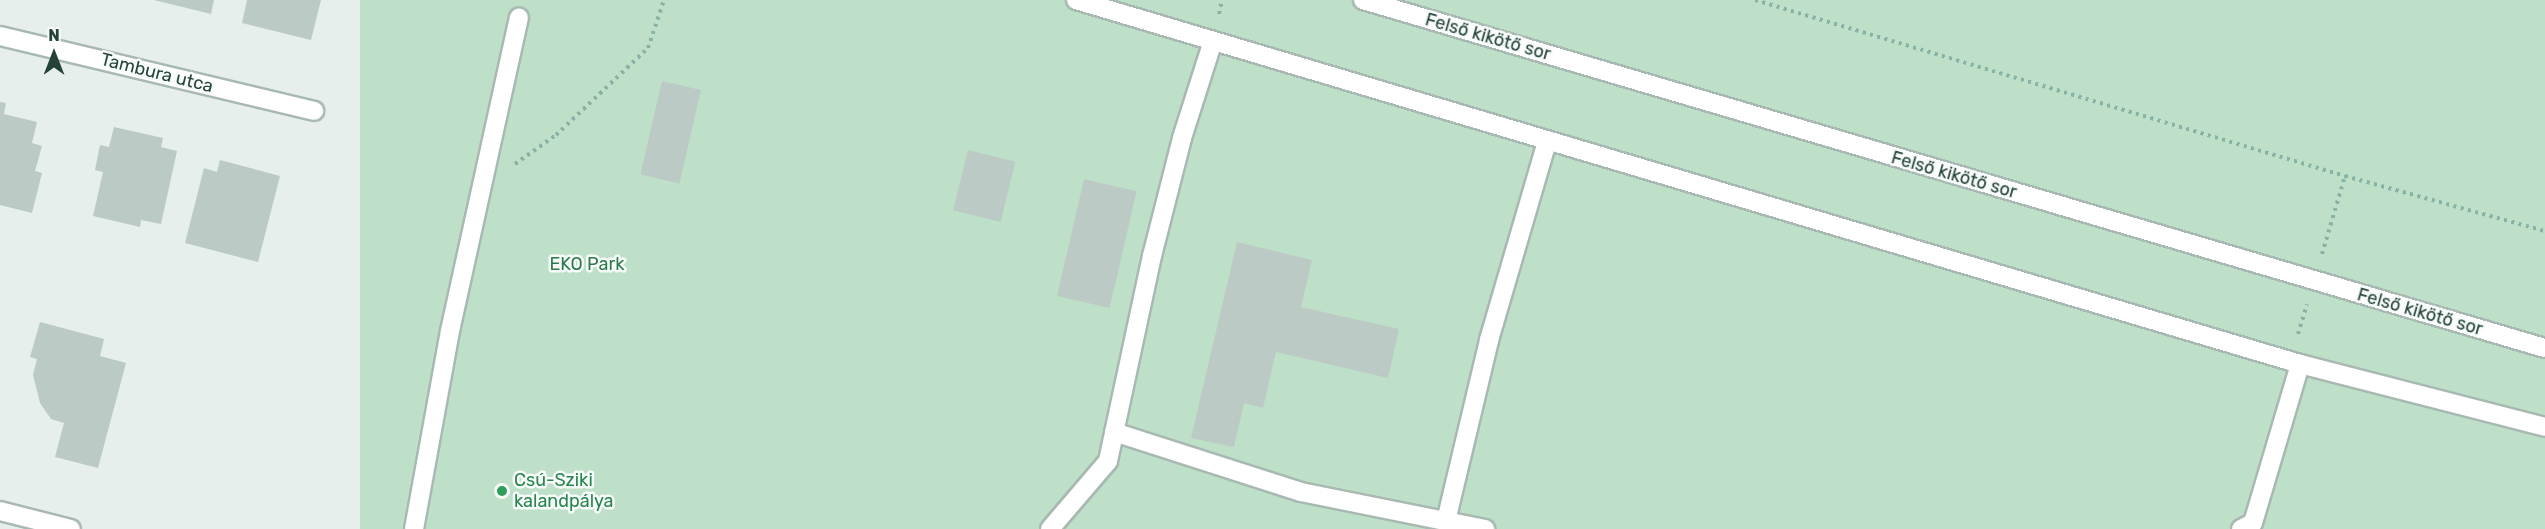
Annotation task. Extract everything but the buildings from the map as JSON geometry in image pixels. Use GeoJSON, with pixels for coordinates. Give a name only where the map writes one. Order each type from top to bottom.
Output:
{"type":"FeatureCollection","features":[{"type":"Feature","properties":{"kind":"street"},"geometry":{"type":"LineString","coordinates":[[1076,0],[1547,142],[2295,362],[2545,427]]}},
{"type":"Feature","properties":{"kind":"street","name":"Felső kikötő sor"},"geometry":{"type":"LineString","coordinates":[[1363,0],[2545,348]]}},
{"type":"Feature","properties":{"kind":"street"},"geometry":{"type":"LineString","coordinates":[[414,529],[482,186],[519,17]]}},
{"type":"Feature","properties":{"kind":"street","name":"Tambura utca"},"geometry":{"type":"LineString","coordinates":[[0,36],[314,111]]}},
{"type":"Feature","properties":{"kind":"street"},"geometry":{"type":"LineString","coordinates":[[1050,529],[1108,461],[1155,245],[1182,138],[1213,41]]}},
{"type":"Feature","properties":{"kind":"street"},"geometry":{"type":"LineString","coordinates":[[1446,521],[1514,246],[1547,142]]}},
{"type":"Feature","properties":{"kind":"street"},"geometry":{"type":"LineString","coordinates":[[2253,527],[2295,362]]}},
{"type":"Feature","properties":{"kind":"street"},"geometry":{"type":"LineString","coordinates":[[1114,432],[1301,492],[1485,529]]}},
{"type":"Feature","properties":{"kind":"street"},"geometry":{"type":"LineString","coordinates":[[0,512],[71,529]]}},
{"type":"Feature","properties":{"kind":"path"},"geometry":{"type":"LineString","coordinates":[[482,186],[556,135],[648,48],[664,0]]}},
{"type":"Feature","properties":{"kind":"path"},"geometry":{"type":"LineString","coordinates":[[1755,0],[2345,176],[2545,231]]}},
{"type":"Feature","properties":{"kind":"path"},"geometry":{"type":"LineString","coordinates":[[2295,362],[2314,281],[2345,176]]}},
{"type":"Feature","properties":{"kind":"green space","name":"EKO Park"},"geometry":{"type":"Polygon","coordinates":[[[360,0],[2545,0],[2545,529],[360,529],[360,0]]]}},
{"type":"Feature","properties":{"kind":"place","name":"Csú-Sziki kalandpálya"},"geometry":{"type":"Point","coordinates":[502,491]}}]}
